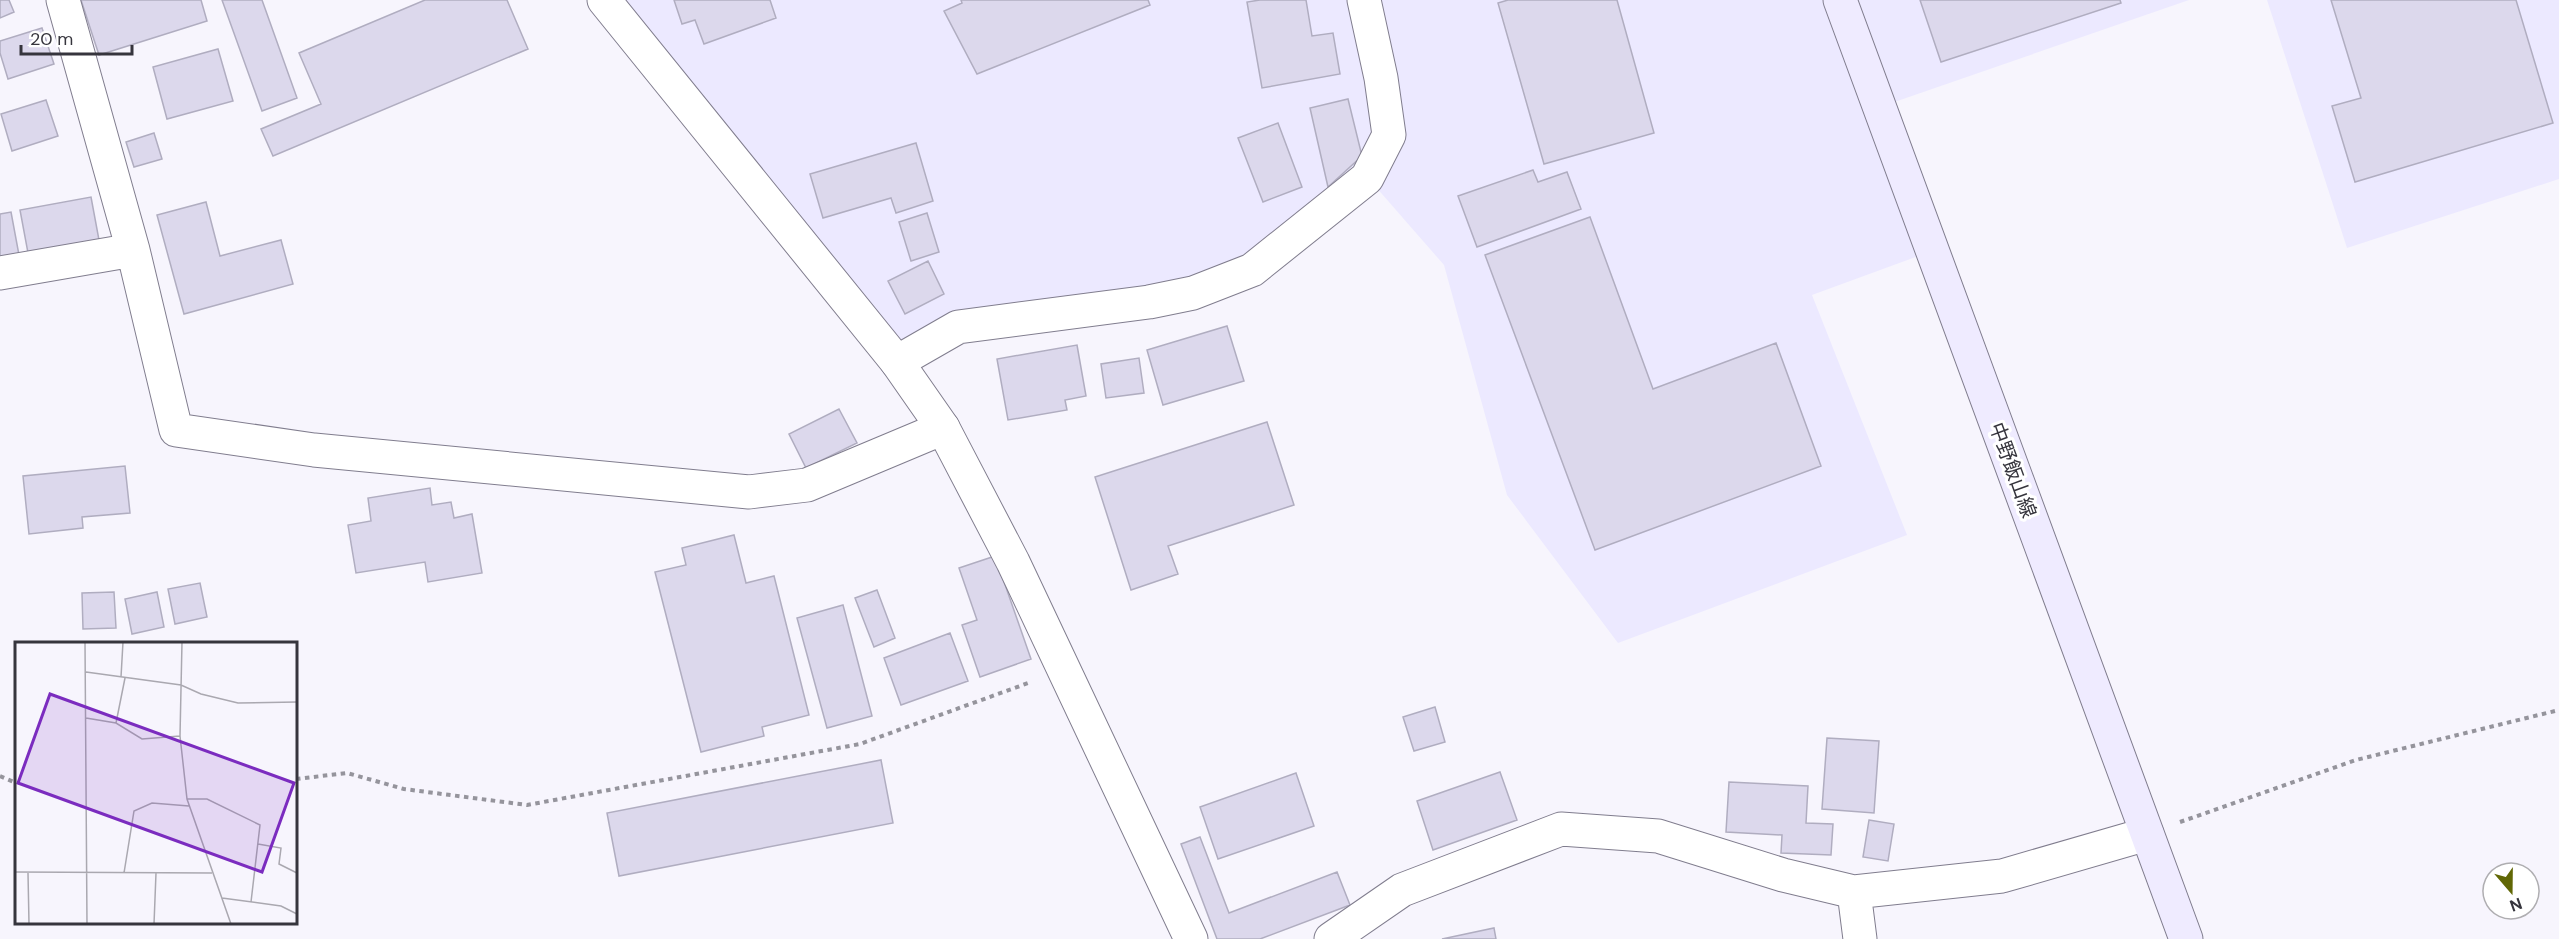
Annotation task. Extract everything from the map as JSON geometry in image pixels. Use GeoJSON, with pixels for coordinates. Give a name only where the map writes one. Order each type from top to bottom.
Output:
{"type":"FeatureCollection","features":[{"type":"Feature","properties":{"kind":"main road","name":"中野飯山線"},"geometry":{"type":"LineString","coordinates":[[1840,0],[2186,939]]}},
{"type":"Feature","properties":{"kind":"street"},"geometry":{"type":"LineString","coordinates":[[63,0],[133,250],[176,430],[314,450],[749,492],[807,485],[943,428]]}},
{"type":"Feature","properties":{"kind":"street"},"geometry":{"type":"LineString","coordinates":[[604,0],[897,362],[943,428],[1013,562],[1065,669],[1191,939]]}},
{"type":"Feature","properties":{"kind":"street"},"geometry":{"type":"LineString","coordinates":[[897,362],[958,327],[1149,302],[1192,293],[1252,270],[1367,178],[1389,135],[1381,78],[1364,0]]}},
{"type":"Feature","properties":{"kind":"street"},"geometry":{"type":"LineString","coordinates":[[0,273],[133,250]]}},
{"type":"Feature","properties":{"kind":"street"},"geometry":{"type":"LineString","coordinates":[[1331,939],[1402,890],[1561,829],[1658,836],[1783,875],[1854,892],[2002,876],[2147,834]]}},
{"type":"Feature","properties":{"kind":"street"},"geometry":{"type":"LineString","coordinates":[[1854,892],[1860,939]]}},
{"type":"Feature","properties":{"kind":"path"},"geometry":{"type":"LineString","coordinates":[[297,779],[347,773],[404,789],[527,805],[860,744],[1065,669]]}},
{"type":"Feature","properties":{"kind":"path"},"geometry":{"type":"LineString","coordinates":[[2147,834],[2356,760],[2559,711]]}},
{"type":"Feature","properties":{"kind":"path"},"geometry":{"type":"LineString","coordinates":[[0,776],[15,783]]}},
{"type":"Feature","properties":{"kind":"shaded area"},"geometry":{"type":"Polygon","coordinates":[[[604,0],[2189,0],[1880,107],[1932,251],[1812,295],[1907,535],[1618,643],[1507,495],[1444,265],[1368,178],[1252,270],[958,327],[897,362],[604,0]]]}},
{"type":"Feature","properties":{"kind":"shaded area"},"geometry":{"type":"Polygon","coordinates":[[[2267,0],[2559,0],[2559,179],[2347,248],[2267,0]]]}},
{"type":"Feature","properties":{"kind":"building"},"geometry":{"type":"Polygon","coordinates":[[[0,0],[9,0],[14,12],[0,18],[0,0]]]}},
{"type":"Feature","properties":{"kind":"building"},"geometry":{"type":"Polygon","coordinates":[[[81,0],[201,0],[207,21],[99,55],[81,0]]]}},
{"type":"Feature","properties":{"kind":"building"},"geometry":{"type":"Polygon","coordinates":[[[222,0],[262,0],[297,98],[262,111],[222,0]]]}},
{"type":"Feature","properties":{"kind":"building"},"geometry":{"type":"Polygon","coordinates":[[[425,0],[507,0],[528,49],[273,156],[261,129],[321,104],[299,53],[425,0]]]}},
{"type":"Feature","properties":{"kind":"building"},"geometry":{"type":"Polygon","coordinates":[[[674,0],[770,0],[776,18],[704,44],[695,20],[682,24],[674,0]]]}},
{"type":"Feature","properties":{"kind":"building"},"geometry":{"type":"Polygon","coordinates":[[[961,0],[1148,0],[1150,5],[977,74],[944,11],[962,3],[961,0]]]}},
{"type":"Feature","properties":{"kind":"building"},"geometry":{"type":"Polygon","coordinates":[[[1306,0],[1312,36],[1333,33],[1340,74],[1262,88],[1247,2],[1306,0]]]}},
{"type":"Feature","properties":{"kind":"building"},"geometry":{"type":"Polygon","coordinates":[[[1508,0],[1617,0],[1654,133],[1544,164],[1498,3],[1508,0]]]}},
{"type":"Feature","properties":{"kind":"building"},"geometry":{"type":"Polygon","coordinates":[[[1920,0],[2120,0],[2121,3],[1941,62],[1920,0]]]}},
{"type":"Feature","properties":{"kind":"building"},"geometry":{"type":"Polygon","coordinates":[[[2331,0],[2516,0],[2553,123],[2355,182],[2332,106],[2361,98],[2331,0]]]}},
{"type":"Feature","properties":{"kind":"building"},"geometry":{"type":"Polygon","coordinates":[[[42,28],[54,64],[8,79],[0,53],[0,41],[42,28]]]}},
{"type":"Feature","properties":{"kind":"building"},"geometry":{"type":"Polygon","coordinates":[[[218,49],[233,101],[167,119],[153,67],[218,49]]]}},
{"type":"Feature","properties":{"kind":"building"},"geometry":{"type":"Polygon","coordinates":[[[1348,99],[1362,156],[1328,187],[1310,108],[1348,99]]]}},
{"type":"Feature","properties":{"kind":"building"},"geometry":{"type":"Polygon","coordinates":[[[46,100],[58,136],[12,151],[1,114],[46,100]]]}},
{"type":"Feature","properties":{"kind":"building"},"geometry":{"type":"Polygon","coordinates":[[[1278,123],[1302,187],[1263,202],[1238,138],[1278,123]]]}},
{"type":"Feature","properties":{"kind":"building"},"geometry":{"type":"Polygon","coordinates":[[[154,133],[162,159],[134,167],[126,142],[154,133]]]}},
{"type":"Feature","properties":{"kind":"building"},"geometry":{"type":"Polygon","coordinates":[[[916,143],[933,201],[896,213],[891,198],[823,218],[810,174],[916,143]]]}},
{"type":"Feature","properties":{"kind":"building"},"geometry":{"type":"Polygon","coordinates":[[[1533,170],[1538,182],[1567,172],[1581,209],[1477,247],[1458,196],[1533,170]]]}},
{"type":"Feature","properties":{"kind":"building"},"geometry":{"type":"Polygon","coordinates":[[[91,197],[99,240],[28,253],[20,210],[91,197]]]}},
{"type":"Feature","properties":{"kind":"building"},"geometry":{"type":"Polygon","coordinates":[[[206,202],[220,256],[281,240],[293,284],[184,314],[157,215],[206,202]]]}},
{"type":"Feature","properties":{"kind":"building"},"geometry":{"type":"Polygon","coordinates":[[[11,212],[19,255],[0,259],[0,214],[11,212]]]}},
{"type":"Feature","properties":{"kind":"building"},"geometry":{"type":"Polygon","coordinates":[[[927,213],[939,252],[911,261],[899,222],[927,213]]]}},
{"type":"Feature","properties":{"kind":"building"},"geometry":{"type":"Polygon","coordinates":[[[1590,217],[1653,389],[1776,343],[1821,466],[1595,550],[1485,255],[1590,217]]]}},
{"type":"Feature","properties":{"kind":"building"},"geometry":{"type":"Polygon","coordinates":[[[928,261],[944,294],[905,314],[888,281],[928,261]]]}},
{"type":"Feature","properties":{"kind":"building"},"geometry":{"type":"Polygon","coordinates":[[[1227,326],[1244,381],[1163,405],[1147,350],[1227,326]]]}},
{"type":"Feature","properties":{"kind":"building"},"geometry":{"type":"Polygon","coordinates":[[[1077,345],[1086,396],[1065,400],[1067,410],[1008,420],[997,359],[1077,345]]]}},
{"type":"Feature","properties":{"kind":"building"},"geometry":{"type":"Polygon","coordinates":[[[1139,358],[1144,393],[1106,398],[1101,364],[1139,358]]]}},
{"type":"Feature","properties":{"kind":"building"},"geometry":{"type":"Polygon","coordinates":[[[839,409],[857,443],[806,468],[789,434],[839,409]]]}},
{"type":"Feature","properties":{"kind":"building"},"geometry":{"type":"Polygon","coordinates":[[[1267,422],[1294,505],[1168,546],[1178,574],[1131,590],[1095,477],[1267,422]]]}},
{"type":"Feature","properties":{"kind":"building"},"geometry":{"type":"Polygon","coordinates":[[[125,466],[130,513],[82,517],[83,528],[29,534],[23,476],[125,466]]]}},
{"type":"Feature","properties":{"kind":"building"},"geometry":{"type":"Polygon","coordinates":[[[430,488],[432,505],[451,502],[454,518],[472,514],[482,573],[428,582],[425,562],[356,573],[348,525],[371,521],[368,498],[430,488]]]}},
{"type":"Feature","properties":{"kind":"building"},"geometry":{"type":"Polygon","coordinates":[[[734,535],[746,583],[774,576],[809,715],[762,727],[764,736],[701,752],[655,572],[686,565],[682,548],[734,535]]]}},
{"type":"Feature","properties":{"kind":"building"},"geometry":{"type":"Polygon","coordinates":[[[995,556],[1031,659],[980,677],[962,625],[977,620],[959,568],[995,556]]]}},
{"type":"Feature","properties":{"kind":"building"},"geometry":{"type":"Polygon","coordinates":[[[200,583],[207,617],[175,624],[168,589],[200,583]]]}},
{"type":"Feature","properties":{"kind":"building"},"geometry":{"type":"Polygon","coordinates":[[[877,590],[895,638],[874,647],[855,598],[877,590]]]}},
{"type":"Feature","properties":{"kind":"building"},"geometry":{"type":"Polygon","coordinates":[[[114,592],[116,628],[83,629],[82,593],[114,592]]]}},
{"type":"Feature","properties":{"kind":"building"},"geometry":{"type":"Polygon","coordinates":[[[157,592],[164,627],[132,634],[125,599],[157,592]]]}},
{"type":"Feature","properties":{"kind":"building"},"geometry":{"type":"Polygon","coordinates":[[[843,605],[872,716],[827,728],[797,618],[843,605]]]}},
{"type":"Feature","properties":{"kind":"building"},"geometry":{"type":"Polygon","coordinates":[[[950,633],[968,681],[901,705],[884,658],[950,633]]]}},
{"type":"Feature","properties":{"kind":"building"},"geometry":{"type":"Polygon","coordinates":[[[1435,707],[1445,742],[1414,751],[1403,717],[1435,707]]]}},
{"type":"Feature","properties":{"kind":"building"},"geometry":{"type":"Polygon","coordinates":[[[1827,738],[1879,741],[1874,813],[1822,809],[1827,738]]]}},
{"type":"Feature","properties":{"kind":"building"},"geometry":{"type":"Polygon","coordinates":[[[881,760],[893,823],[619,876],[607,813],[881,760]]]}},
{"type":"Feature","properties":{"kind":"building"},"geometry":{"type":"Polygon","coordinates":[[[1500,772],[1517,820],[1433,850],[1417,801],[1500,772]]]}},
{"type":"Feature","properties":{"kind":"building"},"geometry":{"type":"Polygon","coordinates":[[[1296,773],[1314,826],[1218,859],[1200,807],[1296,773]]]}},
{"type":"Feature","properties":{"kind":"building"},"geometry":{"type":"Polygon","coordinates":[[[1729,782],[1808,786],[1806,823],[1833,824],[1831,855],[1781,853],[1782,835],[1726,832],[1729,782]]]}},
{"type":"Feature","properties":{"kind":"building"},"geometry":{"type":"Polygon","coordinates":[[[1869,820],[1894,824],[1888,861],[1863,857],[1869,820]]]}},
{"type":"Feature","properties":{"kind":"building"},"geometry":{"type":"Polygon","coordinates":[[[1200,837],[1229,913],[1337,872],[1350,905],[1260,939],[1217,939],[1181,844],[1200,837]]]}},
{"type":"Feature","properties":{"kind":"building"},"geometry":{"type":"Polygon","coordinates":[[[1494,928],[1496,939],[1442,939],[1494,928]]]}}]}
